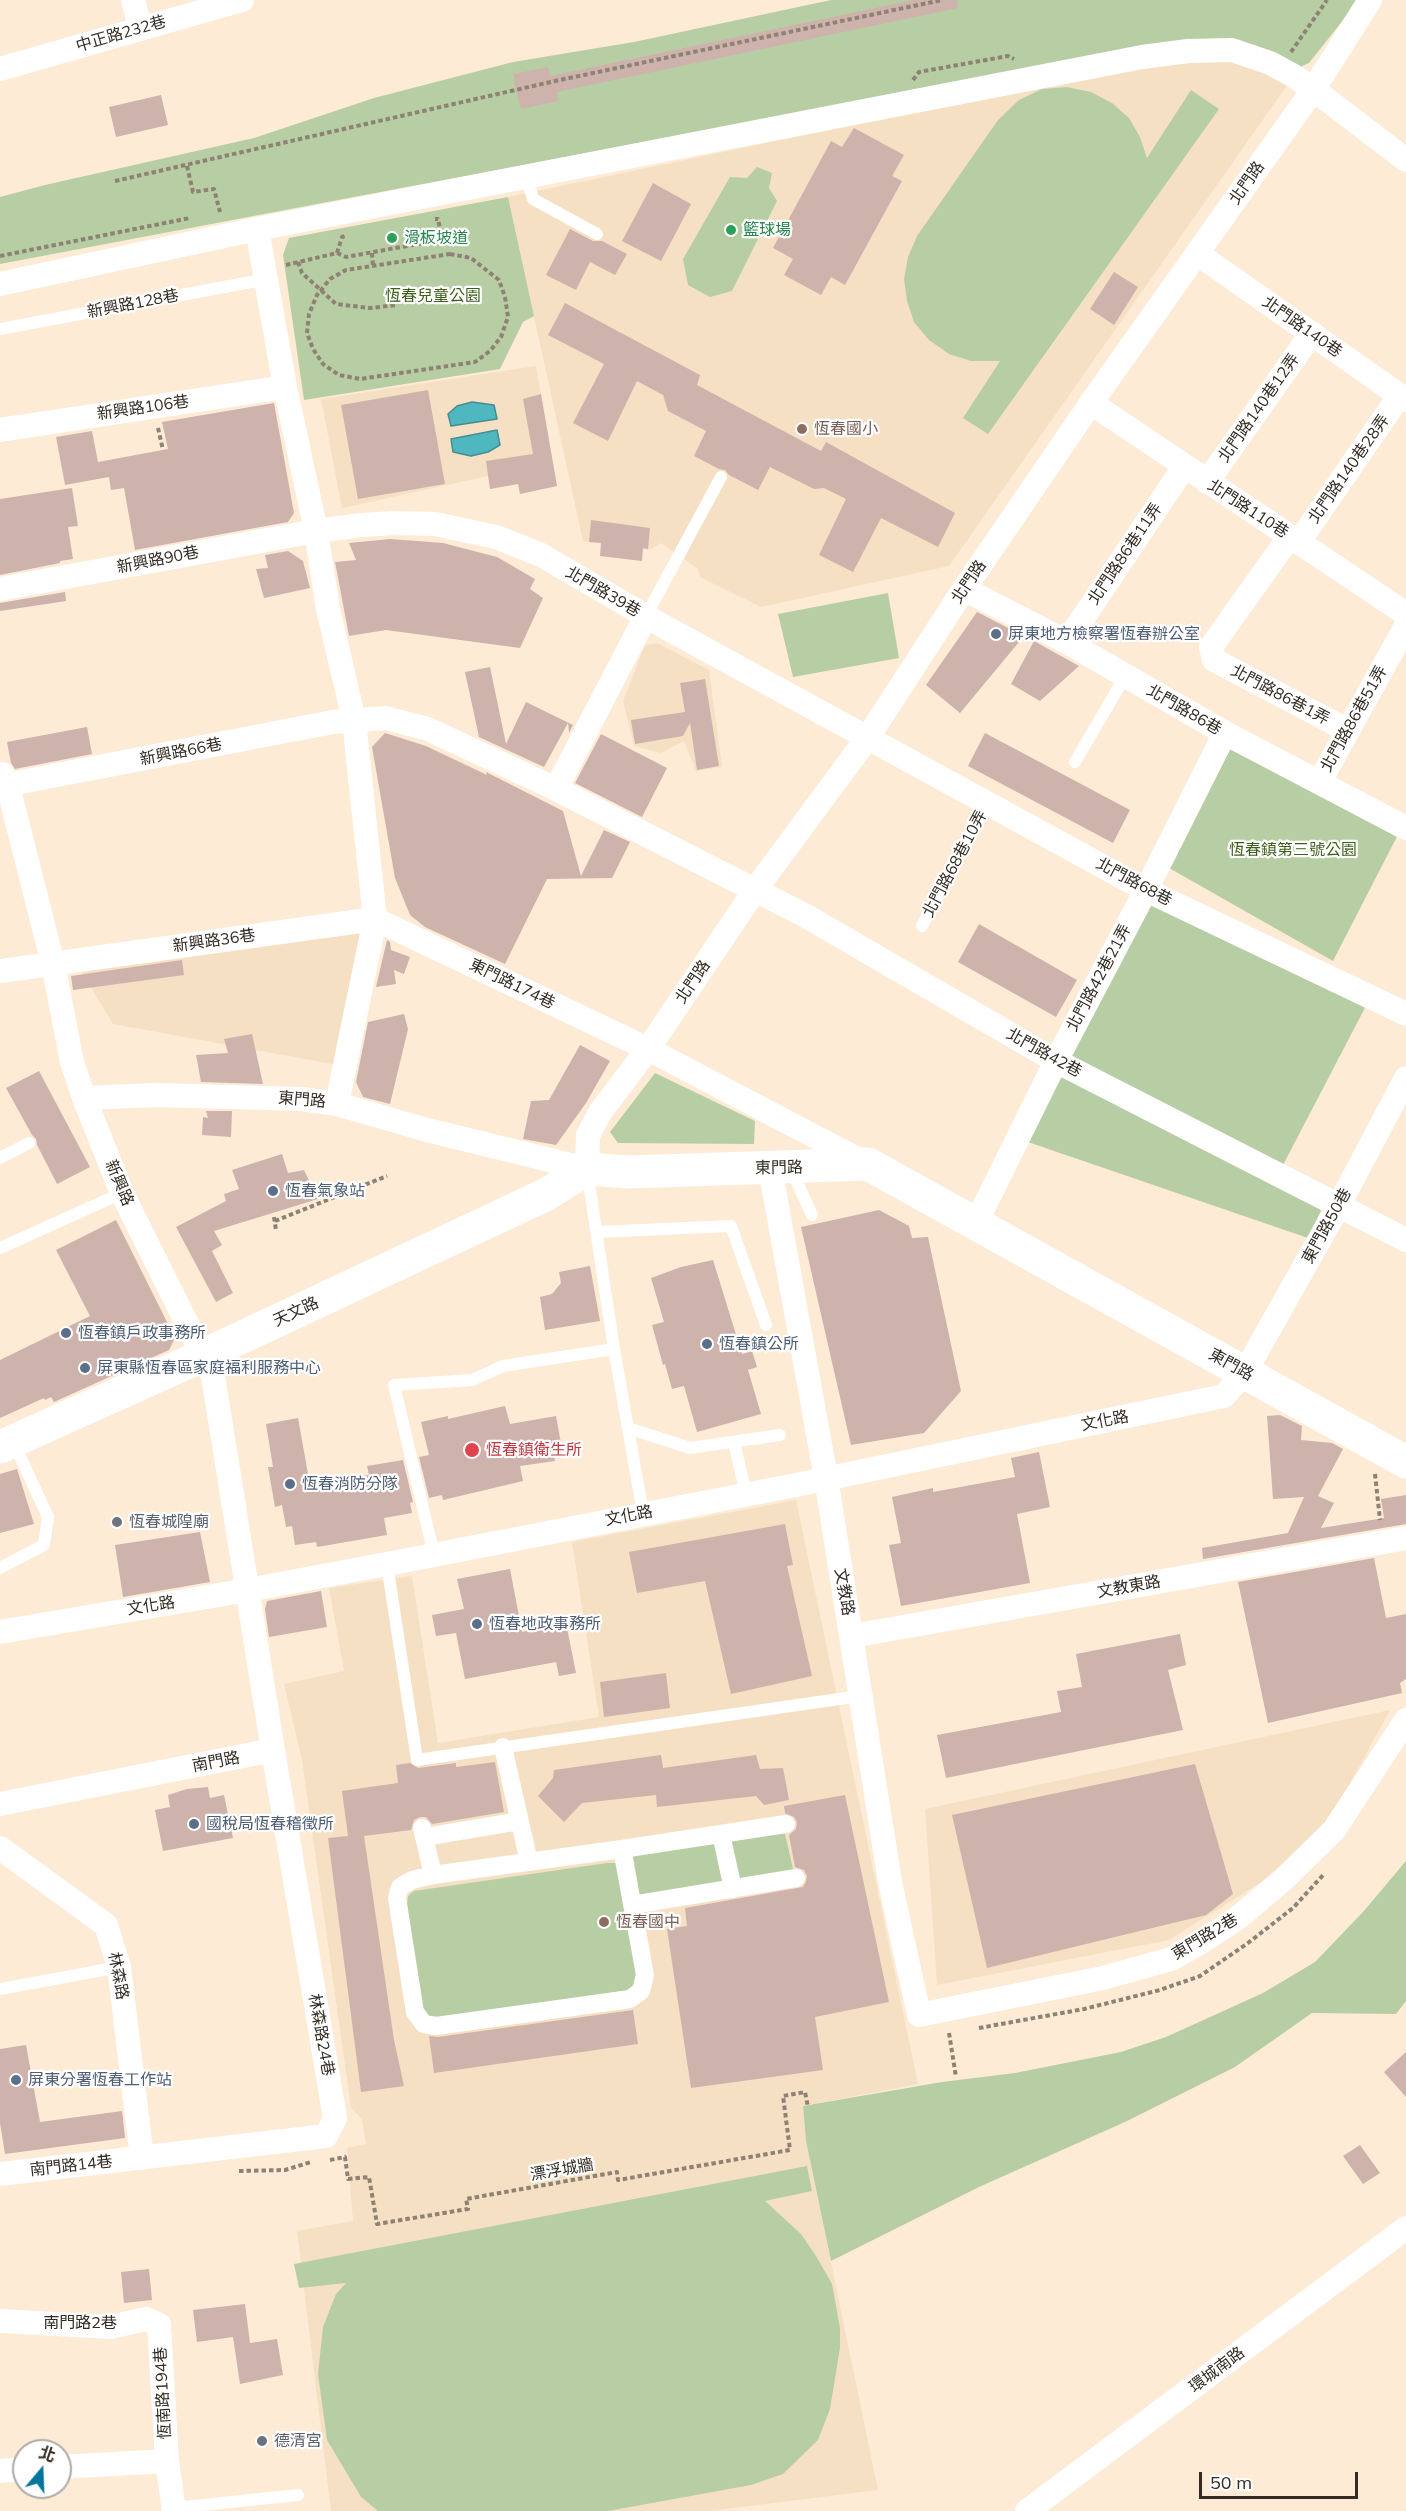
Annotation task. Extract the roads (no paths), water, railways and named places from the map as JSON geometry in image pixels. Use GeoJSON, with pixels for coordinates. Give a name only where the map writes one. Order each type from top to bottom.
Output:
{"type":"FeatureCollection","features":[{"type":"Feature","properties":{"kind":"main road","name":"東門路"},"geometry":{"type":"LineString","coordinates":[[587,1169],[629,1172],[868,1164],[1406,1462]]}},
{"type":"Feature","properties":{"kind":"main road","name":"天文路"},"geometry":{"type":"LineString","coordinates":[[6,1444],[202,1356],[545,1195],[587,1169]]}},
{"type":"Feature","properties":{"kind":"street"},"geometry":{"type":"LineString","coordinates":[[133,0],[140,27]]}},
{"type":"Feature","properties":{"kind":"street","name":"中正路232巷"},"geometry":{"type":"LineString","coordinates":[[0,69],[140,27],[242,0]]}},
{"type":"Feature","properties":{"kind":"street","name":"北門路"},"geometry":{"type":"LineString","coordinates":[[587,1169],[588,1135],[593,1122],[648,1049],[755,890],[868,737],[964,589],[1313,90],[1370,0]]}},
{"type":"Feature","properties":{"kind":"street"},"geometry":{"type":"LineString","coordinates":[[0,284],[526,177],[1142,57],[1188,51],[1232,50],[1270,63],[1294,76],[1406,160]]}},
{"type":"Feature","properties":{"kind":"street"},"geometry":{"type":"LineString","coordinates":[[257,230],[276,272],[285,387],[316,531],[328,609],[354,720],[375,919],[337,1104]]}},
{"type":"Feature","properties":{"kind":"street","name":"北門路140巷"},"geometry":{"type":"LineString","coordinates":[[1198,254],[1403,398]]}},
{"type":"Feature","properties":{"kind":"street","name":"北門路140巷12弄"},"geometry":{"type":"LineString","coordinates":[[1207,482],[1312,333]]}},
{"type":"Feature","properties":{"kind":"street","name":"新興路106巷"},"geometry":{"type":"LineString","coordinates":[[0,430],[285,387]]}},
{"type":"Feature","properties":{"kind":"street","name":"北門路140巷28弄"},"geometry":{"type":"LineString","coordinates":[[1214,660],[1211,647],[1403,398]]}},
{"type":"Feature","properties":{"kind":"street","name":"北門路110巷"},"geometry":{"type":"LineString","coordinates":[[1092,403],[1184,467],[1406,614]]}},
{"type":"Feature","properties":{"kind":"street","name":"北門路86巷11弄"},"geometry":{"type":"LineString","coordinates":[[1067,642],[1184,467]]}},
{"type":"Feature","properties":{"kind":"street","name":"北門路39巷"},"geometry":{"type":"LineString","coordinates":[[316,531],[394,523],[435,524],[496,537],[541,555],[646,616],[868,737]]}},
{"type":"Feature","properties":{"kind":"street","name":"新興路90巷"},"geometry":{"type":"LineString","coordinates":[[0,590],[316,531]]}},
{"type":"Feature","properties":{"kind":"street","name":"北門路86巷"},"geometry":{"type":"LineString","coordinates":[[964,589],[1067,642],[1224,733],[1320,781],[1406,828]]}},
{"type":"Feature","properties":{"kind":"street"},"geometry":{"type":"LineString","coordinates":[[556,789],[646,616]]}},
{"type":"Feature","properties":{"kind":"street","name":"北門路86巷51弄"},"geometry":{"type":"LineString","coordinates":[[1320,781],[1406,626]]}},
{"type":"Feature","properties":{"kind":"street","name":"北門路86巷1弄"},"geometry":{"type":"LineString","coordinates":[[1214,660],[1347,730]]}},
{"type":"Feature","properties":{"kind":"street"},"geometry":{"type":"LineString","coordinates":[[354,720],[386,717],[428,729],[556,789],[755,890]]}},
{"type":"Feature","properties":{"kind":"street","name":"新興路66巷"},"geometry":{"type":"LineString","coordinates":[[3,781],[354,720]]}},
{"type":"Feature","properties":{"kind":"street","name":"北門路42巷21弄"},"geometry":{"type":"LineString","coordinates":[[976,1223],[1224,733]]}},
{"type":"Feature","properties":{"kind":"street","name":"北門路68巷"},"geometry":{"type":"LineString","coordinates":[[868,737],[1146,890],[1406,1014]]}},
{"type":"Feature","properties":{"kind":"street","name":"新興路"},"geometry":{"type":"LineString","coordinates":[[3,781],[53,964],[72,1062],[84,1098],[122,1193],[213,1376],[248,1590]]}},
{"type":"Feature","properties":{"kind":"street","name":"北門路42巷"},"geometry":{"type":"LineString","coordinates":[[755,890],[816,922],[1056,1061],[1406,1240]]}},
{"type":"Feature","properties":{"kind":"street","name":"新興路36巷"},"geometry":{"type":"LineString","coordinates":[[0,971],[375,919]]}},
{"type":"Feature","properties":{"kind":"street","name":"東門路174巷"},"geometry":{"type":"LineString","coordinates":[[375,919],[648,1049],[868,1164]]}},
{"type":"Feature","properties":{"kind":"street","name":"東門路50巷"},"geometry":{"type":"LineString","coordinates":[[1245,1372],[1339,1205],[1406,1078]]}},
{"type":"Feature","properties":{"kind":"street","name":"東門路"},"geometry":{"type":"LineString","coordinates":[[84,1098],[234,1096],[302,1099],[337,1104],[417,1127],[587,1169]]}},
{"type":"Feature","properties":{"kind":"street","name":"文教路"},"geometry":{"type":"LineString","coordinates":[[780,1168],[890,1882],[919,2015]]}},
{"type":"Feature","properties":{"kind":"street","name":"文化路"},"geometry":{"type":"LineString","coordinates":[[0,1632],[248,1590],[434,1555],[826,1478],[1224,1396],[1245,1372]]}},
{"type":"Feature","properties":{"kind":"street","name":"文教東路"},"geometry":{"type":"LineString","coordinates":[[852,1636],[1406,1538]]}},
{"type":"Feature","properties":{"kind":"street"},"geometry":{"type":"LineString","coordinates":[[248,1590],[273,1750]]}},
{"type":"Feature","properties":{"kind":"street","name":"東門路2巷"},"geometry":{"type":"LineString","coordinates":[[919,2015],[1103,1978],[1171,1959],[1203,1941],[1239,1917],[1284,1880],[1334,1830],[1406,1720]]}},
{"type":"Feature","properties":{"kind":"street"},"geometry":{"type":"LineString","coordinates":[[503,1747],[529,1862]]}},
{"type":"Feature","properties":{"kind":"street","name":"南門路"},"geometry":{"type":"LineString","coordinates":[[0,1804],[273,1750]]}},
{"type":"Feature","properties":{"kind":"street","name":"林森路24巷"},"geometry":{"type":"LineString","coordinates":[[142,2158],[326,2136],[335,2118],[273,1750]]}},
{"type":"Feature","properties":{"kind":"street"},"geometry":{"type":"LineString","coordinates":[[433,1875],[423,1833],[519,1821]]}},
{"type":"Feature","properties":{"kind":"street"},"geometry":{"type":"LineString","coordinates":[[622,1849],[645,1975],[641,1991],[630,1999],[436,2026],[424,2024],[415,2013],[397,1898],[400,1887],[412,1880],[433,1875],[786,1824]]}},
{"type":"Feature","properties":{"kind":"street"},"geometry":{"type":"LineString","coordinates":[[721,1834],[733,1888]]}},
{"type":"Feature","properties":{"kind":"street","name":"林森路"},"geometry":{"type":"LineString","coordinates":[[0,1848],[106,1925],[119,1967],[142,2158]]}},
{"type":"Feature","properties":{"kind":"street"},"geometry":{"type":"LineString","coordinates":[[632,1905],[796,1878]]}},
{"type":"Feature","properties":{"kind":"street","name":"南門路14巷"},"geometry":{"type":"LineString","coordinates":[[0,2174],[142,2158]]}},
{"type":"Feature","properties":{"kind":"street","name":"環城南路"},"geometry":{"type":"LineString","coordinates":[[1027,2511],[1406,2228]]}},
{"type":"Feature","properties":{"kind":"street","name":"南門路2巷"},"geometry":{"type":"LineString","coordinates":[[0,2321],[110,2327],[146,2319],[159,2325]]}},
{"type":"Feature","properties":{"kind":"street","name":"恆南路194巷"},"geometry":{"type":"LineString","coordinates":[[159,2325],[167,2461],[174,2510]]}},
{"type":"Feature","properties":{"kind":"street","name":"恆南路194巷"},"geometry":{"type":"LineString","coordinates":[[72,2466],[167,2461]]}},
{"type":"Feature","properties":{"kind":"lane"},"geometry":{"type":"LineString","coordinates":[[526,177],[533,200],[597,234]]}},
{"type":"Feature","properties":{"kind":"lane","name":"新興路128巷"},"geometry":{"type":"LineString","coordinates":[[0,329],[276,272]]}},
{"type":"Feature","properties":{"kind":"lane"},"geometry":{"type":"LineString","coordinates":[[646,616],[721,477]]}},
{"type":"Feature","properties":{"kind":"lane"},"geometry":{"type":"LineString","coordinates":[[1075,762],[1126,675]]}},
{"type":"Feature","properties":{"kind":"lane","name":"北門路68巷10弄"},"geometry":{"type":"LineString","coordinates":[[922,926],[987,802]]}},
{"type":"Feature","properties":{"kind":"lane"},"geometry":{"type":"LineString","coordinates":[[0,1158],[29,1143]]}},
{"type":"Feature","properties":{"kind":"lane"},"geometry":{"type":"LineString","coordinates":[[780,1168],[812,1215]]}},
{"type":"Feature","properties":{"kind":"lane"},"geometry":{"type":"LineString","coordinates":[[587,1169],[614,1349],[643,1513]]}},
{"type":"Feature","properties":{"kind":"lane"},"geometry":{"type":"LineString","coordinates":[[0,1248],[122,1193]]}},
{"type":"Feature","properties":{"kind":"lane"},"geometry":{"type":"LineString","coordinates":[[597,1232],[731,1226],[766,1325]]}},
{"type":"Feature","properties":{"kind":"lane"},"geometry":{"type":"LineString","coordinates":[[434,1555],[394,1385],[472,1380],[502,1366],[614,1349]]}},
{"type":"Feature","properties":{"kind":"lane"},"geometry":{"type":"LineString","coordinates":[[628,1428],[690,1448],[780,1435]]}},
{"type":"Feature","properties":{"kind":"lane"},"geometry":{"type":"LineString","coordinates":[[734,1442],[746,1494]]}},
{"type":"Feature","properties":{"kind":"lane"},"geometry":{"type":"LineString","coordinates":[[0,1568],[44,1545],[48,1518],[6,1444]]}},
{"type":"Feature","properties":{"kind":"lane"},"geometry":{"type":"LineString","coordinates":[[387,1564],[417,1760],[860,1696]]}},
{"type":"Feature","properties":{"kind":"lane"},"geometry":{"type":"LineString","coordinates":[[0,1989],[119,1967]]}},
{"type":"Feature","properties":{"kind":"lane"},"geometry":{"type":"LineString","coordinates":[[174,2510],[298,2495]]}},
{"type":"Feature","properties":{"kind":"water"},"geometry":{"type":"Polygon","coordinates":[[[472,402],[494,405],[497,419],[451,426],[448,414],[457,406],[472,402]]]}},
{"type":"Feature","properties":{"kind":"water"},"geometry":{"type":"Polygon","coordinates":[[[497,430],[500,445],[488,452],[471,456],[453,452],[451,439],[497,430]]]}},
{"type":"Feature","properties":{"kind":"place","name":"籃球場"},"geometry":{"type":"Point","coordinates":[731,230]}},
{"type":"Feature","properties":{"kind":"place","name":"滑板坡道"},"geometry":{"type":"Point","coordinates":[392,238]}},
{"type":"Feature","properties":{"kind":"place","name":"恆春國小"},"geometry":{"type":"Point","coordinates":[802,429]}},
{"type":"Feature","properties":{"kind":"place","name":"屏東地方檢察署恆春辦公室"},"geometry":{"type":"Point","coordinates":[996,634]}},
{"type":"Feature","properties":{"kind":"place","name":"恆春氣象站"},"geometry":{"type":"Point","coordinates":[273,1191]}},
{"type":"Feature","properties":{"kind":"place","name":"恆春鎮戶政事務所"},"geometry":{"type":"Point","coordinates":[66,1333]}},
{"type":"Feature","properties":{"kind":"place","name":"恆春鎮公所"},"geometry":{"type":"Point","coordinates":[707,1344]}},
{"type":"Feature","properties":{"kind":"place","name":"屏東縣恆春區家庭福利服務中心"},"geometry":{"type":"Point","coordinates":[85,1368]}},
{"type":"Feature","properties":{"kind":"place","name":"恆春鎮衛生所"},"geometry":{"type":"Point","coordinates":[472,1450]}},
{"type":"Feature","properties":{"kind":"place","name":"恆春消防分隊"},"geometry":{"type":"Point","coordinates":[290,1484]}},
{"type":"Feature","properties":{"kind":"place","name":"恆春城隍廟"},"geometry":{"type":"Point","coordinates":[117,1522]}},
{"type":"Feature","properties":{"kind":"place","name":"恆春地政事務所"},"geometry":{"type":"Point","coordinates":[477,1624]}},
{"type":"Feature","properties":{"kind":"place","name":"國稅局恆春稽徵所"},"geometry":{"type":"Point","coordinates":[194,1824]}},
{"type":"Feature","properties":{"kind":"place","name":"恆春國中"},"geometry":{"type":"Point","coordinates":[604,1922]}},
{"type":"Feature","properties":{"kind":"place","name":"屏東分署恆春工作站"},"geometry":{"type":"Point","coordinates":[16,2080]}},
{"type":"Feature","properties":{"kind":"place","name":"德清宮"},"geometry":{"type":"Point","coordinates":[262,2441]}},
{"type":"Feature","properties":{"kind":"park label","name":"恆春兒童公園"},"geometry":{"type":"Point","coordinates":[433,296]}},
{"type":"Feature","properties":{"kind":"park label","name":"恆春鎮第三號公園"},"geometry":{"type":"Point","coordinates":[1293,850]}}]}
